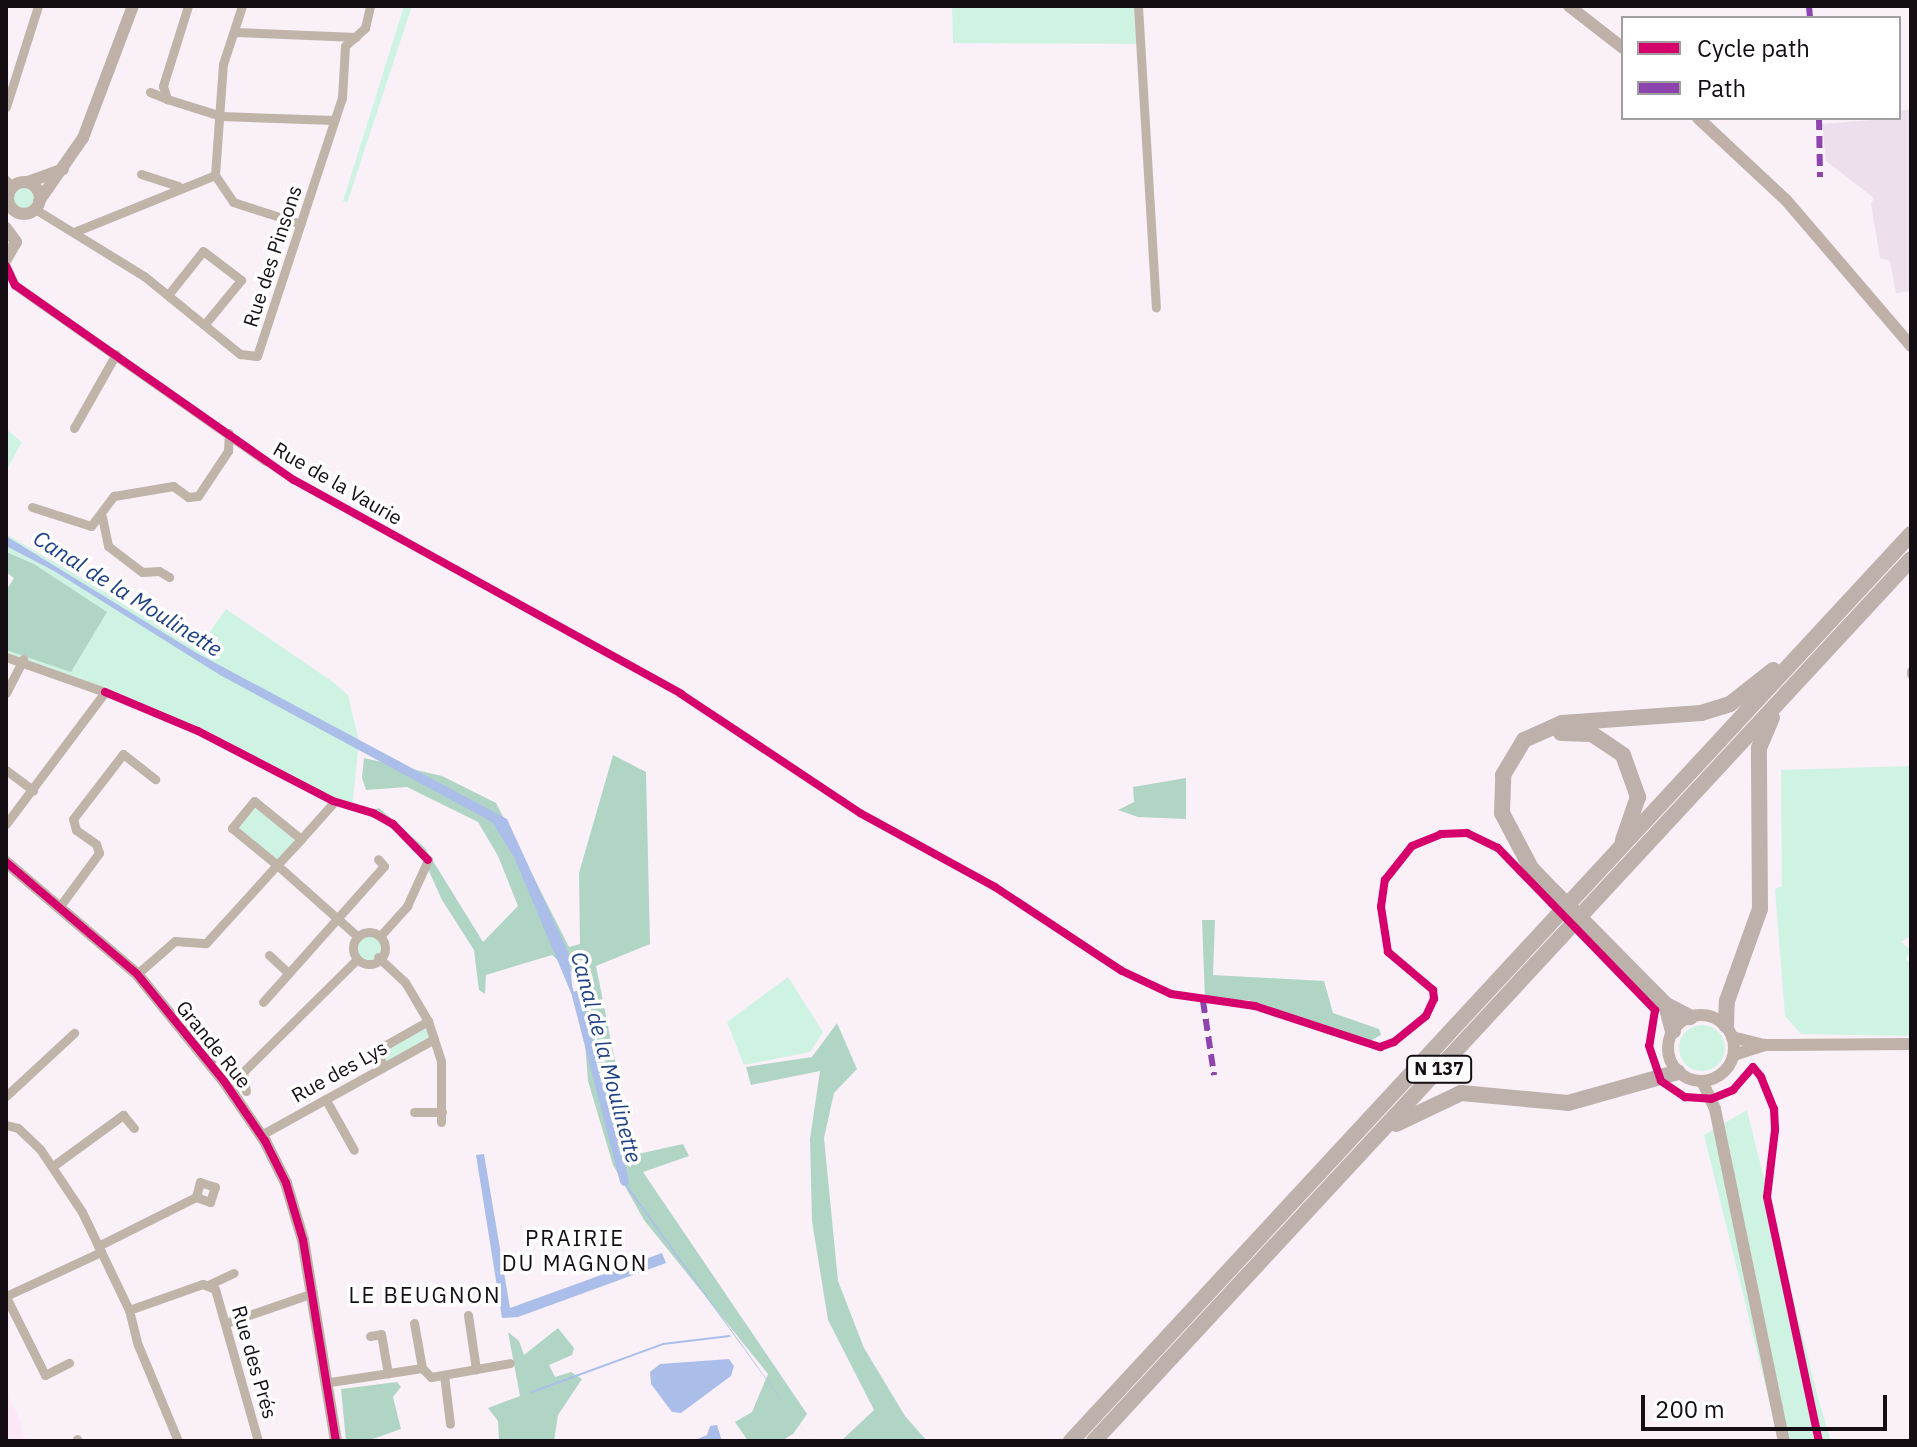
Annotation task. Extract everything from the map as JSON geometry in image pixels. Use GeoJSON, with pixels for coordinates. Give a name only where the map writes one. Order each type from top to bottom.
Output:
{"type":"FeatureCollection","features":[{"type":"Feature","properties":{"kind":"highway","name":"N 137"},"geometry":{"type":"LineString","coordinates":[[1071,1441],[1911,534]]}},
{"type":"Feature","properties":{"kind":"highway","name":"N 137"},"geometry":{"type":"LineString","coordinates":[[1094,1441],[1911,559]]}},
{"type":"Feature","properties":{"kind":"highway"},"geometry":{"type":"LineString","coordinates":[[1690,1017],[1666,1005],[1550,888],[1514,842],[1502,813],[1503,775],[1524,740],[1562,723],[1668,719],[1730,704],[1857,593]]}},
{"type":"Feature","properties":{"kind":"highway"},"geometry":{"type":"LineString","coordinates":[[1729,1031],[1727,1001],[1762,893],[1759,748],[1784,696]]}},
{"type":"Feature","properties":{"kind":"highway"},"geometry":{"type":"LineString","coordinates":[[1550,888],[1521,835],[1510,793],[1521,760],[1551,736],[1592,734],[1623,755],[1638,797],[1617,853]]}},
{"type":"Feature","properties":{"kind":"highway"},"geometry":{"type":"LineString","coordinates":[[1666,1005],[1673,1031]]}},
{"type":"Feature","properties":{"kind":"highway"},"geometry":{"type":"LineString","coordinates":[[1378,1135],[1422,1108],[1461,1093],[1568,1103],[1678,1072]]}},
{"type":"Feature","properties":{"kind":"street"},"geometry":{"type":"LineString","coordinates":[[6,107],[38,6]]}},
{"type":"Feature","properties":{"kind":"street"},"geometry":{"type":"LineString","coordinates":[[6,259],[16,247],[10,232],[66,168],[83,138],[133,6]]}},
{"type":"Feature","properties":{"kind":"street"},"geometry":{"type":"LineString","coordinates":[[188,6],[160,93],[221,116],[334,120]]}},
{"type":"Feature","properties":{"kind":"street"},"geometry":{"type":"LineString","coordinates":[[242,6],[223,64],[215,175],[233,202],[301,224]]}},
{"type":"Feature","properties":{"kind":"street"},"geometry":{"type":"LineString","coordinates":[[339,36],[345,46],[356,37],[369,19],[370,6]]}},
{"type":"Feature","properties":{"kind":"street"},"geometry":{"type":"LineString","coordinates":[[1138,6],[1156,307]]}},
{"type":"Feature","properties":{"kind":"street"},"geometry":{"type":"LineString","coordinates":[[1569,6],[1621,46]]}},
{"type":"Feature","properties":{"kind":"street"},"geometry":{"type":"LineString","coordinates":[[234,32],[356,37]]}},
{"type":"Feature","properties":{"kind":"street","name":"Rue des Pinsons"},"geometry":{"type":"LineString","coordinates":[[33,208],[168,295],[240,354],[257,356],[342,98],[345,46]]}},
{"type":"Feature","properties":{"kind":"street"},"geometry":{"type":"LineString","coordinates":[[1700,120],[1786,200],[1911,346]]}},
{"type":"Feature","properties":{"kind":"street"},"geometry":{"type":"LineString","coordinates":[[33,208],[7,204],[9,184],[28,182],[66,168]]}},
{"type":"Feature","properties":{"kind":"street"},"geometry":{"type":"LineString","coordinates":[[141,174],[166,187]]}},
{"type":"Feature","properties":{"kind":"street"},"geometry":{"type":"LineString","coordinates":[[74,232],[166,187],[215,175]]}},
{"type":"Feature","properties":{"kind":"street"},"geometry":{"type":"LineString","coordinates":[[28,182],[37,189],[33,208]]}},
{"type":"Feature","properties":{"kind":"street"},"geometry":{"type":"LineString","coordinates":[[168,295],[203,251],[241,280],[204,325]]}},
{"type":"Feature","properties":{"kind":"street"},"geometry":{"type":"LineString","coordinates":[[6,266],[15,285],[6,292]]}},
{"type":"Feature","properties":{"kind":"street","name":"Rue de la Vaurie"},"geometry":{"type":"LineString","coordinates":[[15,285],[265,461]]}},
{"type":"Feature","properties":{"kind":"street"},"geometry":{"type":"LineString","coordinates":[[74,428],[116,354]]}},
{"type":"Feature","properties":{"kind":"street"},"geometry":{"type":"LineString","coordinates":[[32,507],[80,525],[91,526],[102,517],[114,496],[173,486],[188,497],[198,496],[228,451],[229,433]]}},
{"type":"Feature","properties":{"kind":"street"},"geometry":{"type":"LineString","coordinates":[[102,517],[108,546],[142,572],[159,571],[169,577]]}},
{"type":"Feature","properties":{"kind":"street"},"geometry":{"type":"LineString","coordinates":[[6,657],[23,659],[105,692],[6,824]]}},
{"type":"Feature","properties":{"kind":"street"},"geometry":{"type":"LineString","coordinates":[[6,693],[23,659]]}},
{"type":"Feature","properties":{"kind":"street"},"geometry":{"type":"LineString","coordinates":[[60,906],[99,853],[96,844],[76,830],[73,819],[123,754],[155,779]]}},
{"type":"Feature","properties":{"kind":"street"},"geometry":{"type":"LineString","coordinates":[[6,770],[33,790]]}},
{"type":"Feature","properties":{"kind":"street"},"geometry":{"type":"LineString","coordinates":[[301,839],[254,801],[232,828],[358,937]]}},
{"type":"Feature","properties":{"kind":"street"},"geometry":{"type":"LineString","coordinates":[[137,974],[175,941],[206,943],[334,802]]}},
{"type":"Feature","properties":{"kind":"street"},"geometry":{"type":"LineString","coordinates":[[263,1002],[384,866],[378,859]]}},
{"type":"Feature","properties":{"kind":"street"},"geometry":{"type":"LineString","coordinates":[[355,961],[366,964],[378,957],[384,948],[382,934],[407,906],[428,860]]}},
{"type":"Feature","properties":{"kind":"street","name":"Grande Rue"},"geometry":{"type":"LineString","coordinates":[[6,862],[137,974],[224,1081],[261,1135],[294,1208],[330,1382],[336,1441]]}},
{"type":"Feature","properties":{"kind":"street"},"geometry":{"type":"LineString","coordinates":[[358,937],[369,932],[382,934]]}},
{"type":"Feature","properties":{"kind":"street"},"geometry":{"type":"LineString","coordinates":[[224,1081],[243,1072],[355,961],[358,937]]}},
{"type":"Feature","properties":{"kind":"street"},"geometry":{"type":"LineString","coordinates":[[269,955],[287,972]]}},
{"type":"Feature","properties":{"kind":"street"},"geometry":{"type":"LineString","coordinates":[[378,957],[405,982],[428,1021],[441,1061],[442,1117],[414,1112]]}},
{"type":"Feature","properties":{"kind":"street"},"geometry":{"type":"LineString","coordinates":[[1718,1076],[1702,1081],[1678,1072],[1668,1050],[1673,1031],[1690,1017],[1707,1016],[1729,1031],[1765,1045]]}},
{"type":"Feature","properties":{"kind":"street"},"geometry":{"type":"LineString","coordinates":[[383,1067],[377,1050],[428,1021]]}},
{"type":"Feature","properties":{"kind":"street"},"geometry":{"type":"LineString","coordinates":[[1729,1031],[1734,1055]]}},
{"type":"Feature","properties":{"kind":"street"},"geometry":{"type":"LineString","coordinates":[[6,1096],[74,1033]]}},
{"type":"Feature","properties":{"kind":"street","name":"Rue des Lys"},"geometry":{"type":"LineString","coordinates":[[261,1135],[434,1039]]}},
{"type":"Feature","properties":{"kind":"street"},"geometry":{"type":"LineString","coordinates":[[1715,1109],[1718,1076],[1734,1055],[1765,1045],[1911,1044]]}},
{"type":"Feature","properties":{"kind":"street"},"geometry":{"type":"LineString","coordinates":[[243,1072],[246,1091]]}},
{"type":"Feature","properties":{"kind":"street"},"geometry":{"type":"LineString","coordinates":[[1702,1081],[1715,1109],[1784,1441]]}},
{"type":"Feature","properties":{"kind":"street"},"geometry":{"type":"LineString","coordinates":[[326,1100],[354,1150]]}},
{"type":"Feature","properties":{"kind":"street"},"geometry":{"type":"LineString","coordinates":[[53,1166],[123,1115],[134,1128]]}},
{"type":"Feature","properties":{"kind":"street"},"geometry":{"type":"LineString","coordinates":[[6,1125],[26,1134],[53,1166],[100,1249],[129,1310],[138,1345],[178,1441]]}},
{"type":"Feature","properties":{"kind":"street"},"geometry":{"type":"LineString","coordinates":[[69,1363],[45,1375],[7,1298],[196,1197]]}},
{"type":"Feature","properties":{"kind":"street"},"geometry":{"type":"LineString","coordinates":[[129,1310],[234,1273]]}},
{"type":"Feature","properties":{"kind":"street","name":"Rue des Prés"},"geometry":{"type":"LineString","coordinates":[[210,1284],[226,1323],[258,1441]]}},
{"type":"Feature","properties":{"kind":"street"},"geometry":{"type":"LineString","coordinates":[[226,1323],[313,1293]]}},
{"type":"Feature","properties":{"kind":"street"},"geometry":{"type":"LineString","coordinates":[[468,1315],[476,1369]]}},
{"type":"Feature","properties":{"kind":"street"},"geometry":{"type":"LineString","coordinates":[[414,1323],[422,1368],[431,1377],[510,1363]]}},
{"type":"Feature","properties":{"kind":"street"},"geometry":{"type":"LineString","coordinates":[[370,1336],[381,1334],[388,1373]]}},
{"type":"Feature","properties":{"kind":"street"},"geometry":{"type":"LineString","coordinates":[[330,1382],[422,1368]]}},
{"type":"Feature","properties":{"kind":"street"},"geometry":{"type":"LineString","coordinates":[[444,1375],[450,1424]]}},
{"type":"Feature","properties":{"kind":"shaded area"},"geometry":{"type":"Polygon","coordinates":[[[1911,109],[1911,291],[1896,293],[1890,261],[1880,258],[1871,204],[1874,198],[1826,161],[1822,124],[1901,120],[1901,111],[1911,109]]]}},
{"type":"Feature","properties":{"kind":"shaded area"},"geometry":{"type":"Polygon","coordinates":[[[6,1393],[18,1415],[25,1441],[6,1441],[6,1393]]]}},
{"type":"Feature","properties":{"kind":"green space"},"geometry":{"type":"Polygon","coordinates":[[[404,6],[412,6],[347,203],[343,201],[404,6]]]}},
{"type":"Feature","properties":{"kind":"green space"},"geometry":{"type":"Polygon","coordinates":[[[952,6],[1142,6],[1144,44],[953,43],[952,6]]]}},
{"type":"Feature","properties":{"kind":"green space"},"geometry":{"type":"Polygon","coordinates":[[[23,185],[34,192],[35,197],[28,208],[23,209],[12,202],[11,197],[18,186],[23,185]]]}},
{"type":"Feature","properties":{"kind":"green space"},"geometry":{"type":"Polygon","coordinates":[[[6,429],[22,442],[6,471],[6,429]]]}},
{"type":"Feature","properties":{"kind":"green space"},"geometry":{"type":"Polygon","coordinates":[[[6,534],[199,647],[226,609],[333,682],[348,695],[359,742],[352,809],[198,731],[6,656],[6,591],[14,578],[6,572],[6,534]]]}},
{"type":"Feature","properties":{"kind":"green space"},"geometry":{"type":"Polygon","coordinates":[[[6,552],[34,564],[107,612],[71,672],[6,650],[6,591],[14,578],[6,572],[6,552]]]}},
{"type":"Feature","properties":{"kind":"green space"},"geometry":{"type":"Polygon","coordinates":[[[613,755],[646,772],[650,944],[596,966],[630,1136],[638,1154],[683,1144],[689,1156],[643,1172],[807,1414],[793,1434],[781,1441],[748,1441],[735,1422],[752,1412],[768,1374],[644,1220],[613,1165],[588,1081],[580,980],[552,955],[486,975],[485,994],[479,990],[474,950],[442,900],[420,851],[369,811],[379,808],[425,848],[483,942],[518,906],[498,856],[478,822],[407,787],[366,790],[362,778],[364,758],[442,776],[496,803],[569,947],[580,944],[579,873],[613,755]]]}},
{"type":"Feature","properties":{"kind":"green space"},"geometry":{"type":"Polygon","coordinates":[[[1911,766],[1911,935],[1901,942],[1911,950],[1906,959],[1911,964],[1911,1036],[1801,1034],[1785,1016],[1775,889],[1782,886],[1781,770],[1911,766]]]}},
{"type":"Feature","properties":{"kind":"green space"},"geometry":{"type":"Polygon","coordinates":[[[1186,778],[1186,819],[1138,817],[1118,810],[1134,802],[1133,787],[1186,778]]]}},
{"type":"Feature","properties":{"kind":"green space"},"geometry":{"type":"Polygon","coordinates":[[[254,801],[301,839],[277,865],[232,828],[254,801]]]}},
{"type":"Feature","properties":{"kind":"green space"},"geometry":{"type":"Polygon","coordinates":[[[1202,920],[1215,920],[1213,975],[1324,981],[1333,1013],[1379,1029],[1381,1035],[1370,1041],[1248,1000],[1205,999],[1202,920]]]}},
{"type":"Feature","properties":{"kind":"green space"},"geometry":{"type":"Polygon","coordinates":[[[369,932],[380,937],[385,948],[380,959],[369,964],[358,959],[353,948],[358,937],[369,932]]]}},
{"type":"Feature","properties":{"kind":"green space"},"geometry":{"type":"Polygon","coordinates":[[[788,977],[823,1032],[810,1052],[744,1065],[727,1022],[788,977]]]}},
{"type":"Feature","properties":{"kind":"green space"},"geometry":{"type":"Polygon","coordinates":[[[428,1021],[434,1039],[383,1067],[382,1046],[428,1021]]]}},
{"type":"Feature","properties":{"kind":"green space"},"geometry":{"type":"Polygon","coordinates":[[[837,1023],[857,1069],[834,1093],[824,1138],[838,1281],[864,1348],[905,1416],[927,1441],[841,1441],[874,1410],[828,1320],[812,1221],[810,1139],[820,1071],[751,1085],[746,1067],[812,1057],[837,1023]]]}},
{"type":"Feature","properties":{"kind":"green space"},"geometry":{"type":"Polygon","coordinates":[[[1702,1025],[1718,1032],[1725,1048],[1718,1064],[1702,1071],[1686,1064],[1679,1048],[1686,1032],[1702,1025]]]}},
{"type":"Feature","properties":{"kind":"green space"},"geometry":{"type":"Polygon","coordinates":[[[1747,1110],[1831,1441],[1779,1441],[1704,1135],[1747,1110]]]}},
{"type":"Feature","properties":{"kind":"green space"},"geometry":{"type":"Polygon","coordinates":[[[558,1328],[574,1348],[572,1355],[549,1365],[555,1377],[571,1372],[582,1379],[558,1415],[554,1441],[499,1441],[498,1421],[488,1408],[520,1396],[508,1332],[519,1341],[524,1355],[558,1328]]]}},
{"type":"Feature","properties":{"kind":"green space"},"geometry":{"type":"Polygon","coordinates":[[[397,1382],[401,1387],[393,1397],[401,1429],[367,1441],[346,1441],[341,1389],[397,1382]]]}},
{"type":"Feature","properties":{"kind":"water"},"geometry":{"type":"Polygon","coordinates":[[[6,536],[195,652],[507,819],[569,954],[572,985],[620,1175],[811,1441],[619,1177],[574,1000],[514,857],[492,822],[220,675],[54,571],[6,546],[6,536]]]}},
{"type":"Feature","properties":{"kind":"water"},"geometry":{"type":"Polygon","coordinates":[[[484,1154],[510,1308],[662,1253],[666,1263],[518,1317],[502,1318],[476,1155],[484,1154]]]}},
{"type":"Feature","properties":{"kind":"water"},"geometry":{"type":"Polygon","coordinates":[[[729,1359],[734,1366],[731,1376],[681,1413],[672,1412],[651,1384],[650,1372],[660,1364],[729,1359]]]}},
{"type":"Feature","properties":{"kind":"water"},"geometry":{"type":"Polygon","coordinates":[[[717,1425],[722,1441],[693,1441],[707,1435],[710,1426],[717,1425]]]}},
{"type":"Feature","properties":{"kind":"waterway","name":"Canal de la Moulinette"},"geometry":{"type":"LineString","coordinates":[[576,995],[624,1181]]}},
{"type":"Feature","properties":{"kind":"waterway"},"geometry":{"type":"LineString","coordinates":[[532,1392],[663,1344],[730,1336]]}},
{"type":"Feature","properties":{"kind":"marked path"},"geometry":{"type":"LineString","coordinates":[[1809,6],[1810,16]]}},
{"type":"Feature","properties":{"kind":"marked path"},"geometry":{"type":"LineString","coordinates":[[1819,120],[1820,177]]}},
{"type":"Feature","properties":{"kind":"marked path"},"geometry":{"type":"LineString","coordinates":[[1203,1001],[1214,1075]]}},
{"type":"Feature","properties":{"kind":"cycle path"},"geometry":{"type":"LineString","coordinates":[[6,266],[15,285],[294,480],[681,694],[860,813],[995,887],[1122,971],[1171,994],[1255,1006],[1380,1047],[1394,1042],[1426,1016],[1434,999],[1433,990],[1388,952],[1381,907],[1385,880],[1412,846],[1441,834],[1467,833],[1498,848],[1655,1010],[1649,1046],[1661,1081],[1685,1097],[1711,1099],[1733,1090],[1753,1067],[1761,1077],[1774,1109],[1775,1130],[1767,1197],[1819,1441]]}},
{"type":"Feature","properties":{"kind":"cycle path"},"geometry":{"type":"LineString","coordinates":[[105,692],[198,731],[333,801],[373,813],[393,824],[428,860]]}},
{"type":"Feature","properties":{"kind":"cycle path"},"geometry":{"type":"LineString","coordinates":[[6,862],[137,974],[224,1081],[265,1141],[286,1183],[303,1240],[336,1441]]}},
{"type":"Feature","properties":{"kind":"district","name":"PRAIRIE DU MAGNON"},"geometry":{"type":"Point","coordinates":[575,1250]}},
{"type":"Feature","properties":{"kind":"district","name":"LE BEUGNON"},"geometry":{"type":"Point","coordinates":[425,1295]}}]}
